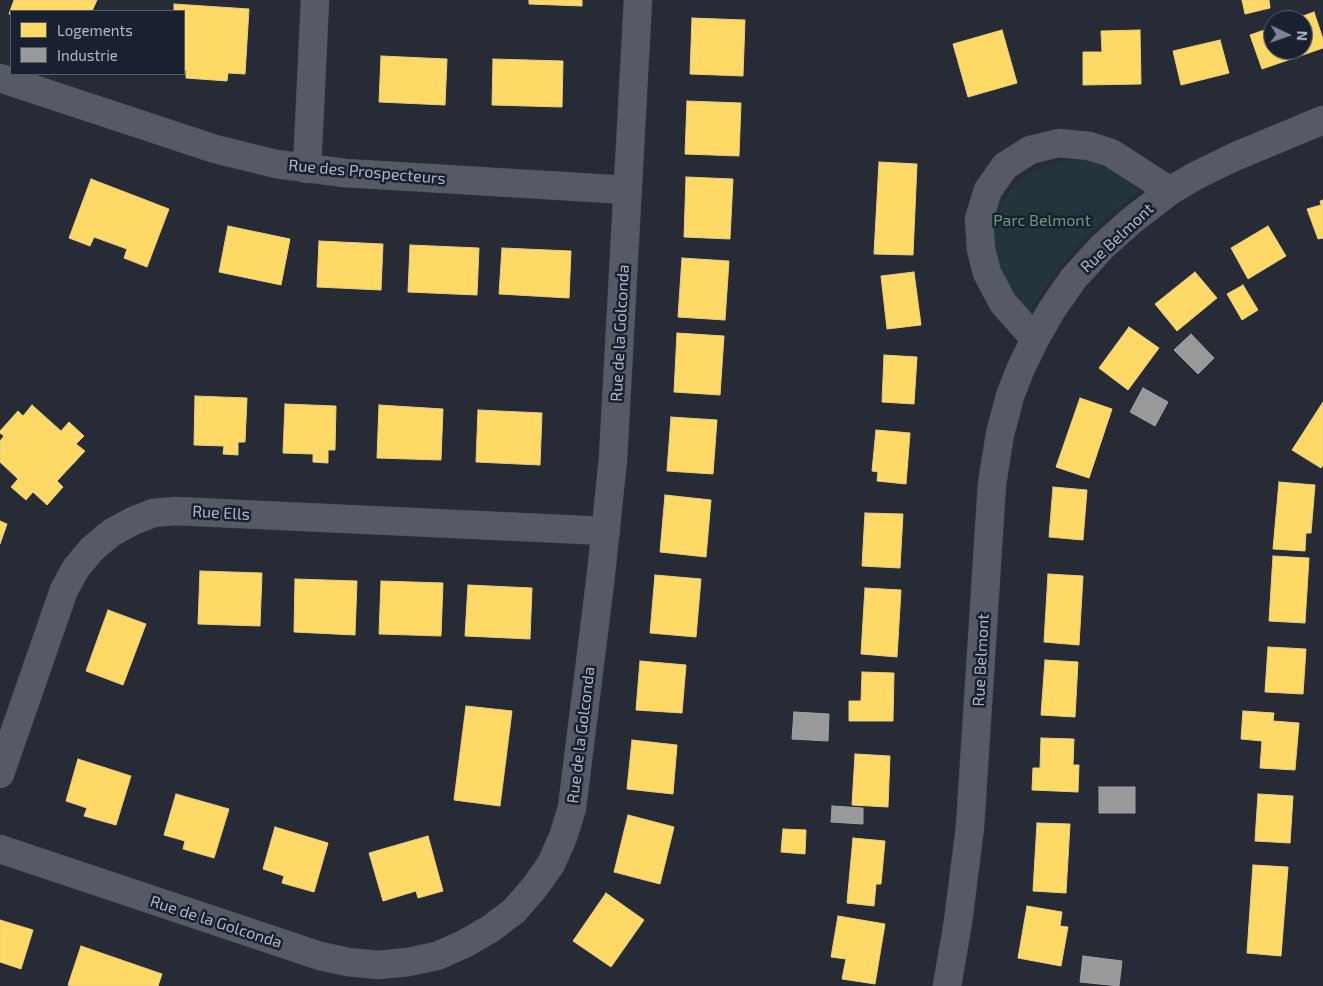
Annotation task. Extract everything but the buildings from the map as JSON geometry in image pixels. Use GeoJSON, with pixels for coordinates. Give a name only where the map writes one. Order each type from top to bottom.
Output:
{"type":"FeatureCollection","features":[{"type":"Feature","properties":{"kind":"street"},"geometry":{"type":"LineString","coordinates":[[307,169],[315,0]]}},
{"type":"Feature","properties":{"kind":"street","name":"Rue de la Golconda"},"geometry":{"type":"LineString","coordinates":[[0,849],[320,956],[348,962],[378,964],[408,962],[436,956],[464,944],[490,929],[514,911],[534,888],[551,864],[563,837],[572,808],[606,531],[613,459],[638,0]]}},
{"type":"Feature","properties":{"kind":"street","name":"Rue des Prospecteurs"},"geometry":{"type":"LineString","coordinates":[[0,78],[214,149],[253,159],[307,169],[345,173],[628,190]]}},
{"type":"Feature","properties":{"kind":"street","name":"Rue Belmont"},"geometry":{"type":"LineString","coordinates":[[947,986],[958,922],[970,827],[992,484],[1000,434],[1010,396],[1021,368],[1034,340],[1051,311],[1074,279],[1102,247],[1131,221],[1170,191],[1195,176],[1234,157],[1323,120]]}},
{"type":"Feature","properties":{"kind":"street","name":"Rue Belmont"},"geometry":{"type":"LineString","coordinates":[[1034,340],[1003,303],[987,273],[981,249],[979,219],[988,190],[1005,166],[1030,150],[1059,143],[1088,146],[1111,153],[1170,191]]}},
{"type":"Feature","properties":{"kind":"street","name":"Rue Ells"},"geometry":{"type":"LineString","coordinates":[[0,774],[64,590],[76,568],[92,549],[111,532],[133,521],[153,513],[175,511],[606,531]]}},
{"type":"Feature","properties":{"kind":"green space","name":"Parc Belmont"},"geometry":{"type":"Polygon","coordinates":[[[1067,160],[1087,160],[1106,166],[1124,176],[1139,191],[1107,217],[1078,245],[1052,277],[1029,311],[1013,298],[1002,281],[992,242],[995,222],[1002,203],[1013,187],[1029,173],[1047,164],[1067,160]]]}}]}
